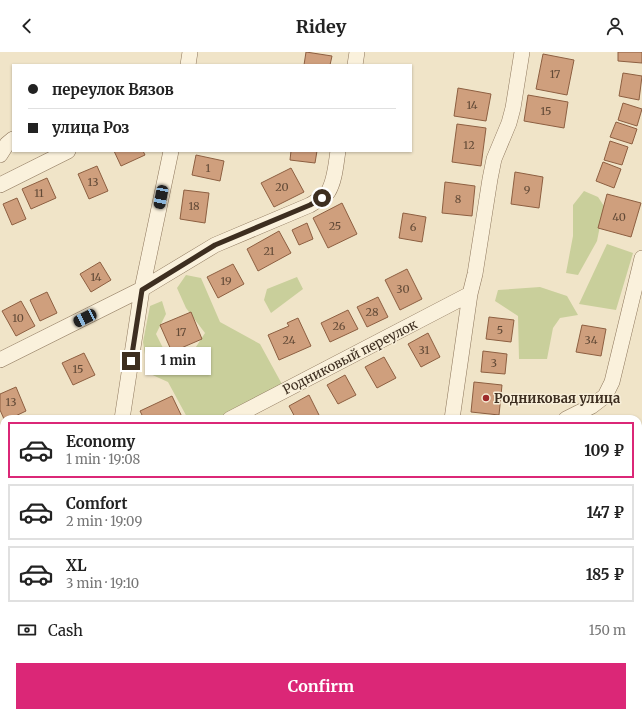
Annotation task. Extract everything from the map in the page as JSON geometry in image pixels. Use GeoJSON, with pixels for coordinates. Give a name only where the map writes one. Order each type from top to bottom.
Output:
{"type":"FeatureCollection","features":[{"type":"Feature","properties":{"kind":"street"},"geometry":{"type":"LineString","coordinates":[[188,64],[190,52]]}},
{"type":"Feature","properties":{"kind":"street"},"geometry":{"type":"LineString","coordinates":[[355,64],[357,52]]}},
{"type":"Feature","properties":{"kind":"street"},"geometry":{"type":"LineString","coordinates":[[453,415],[470,294],[475,274],[490,178],[494,159],[509,123],[513,108],[522,52]]}},
{"type":"Feature","properties":{"kind":"street"},"geometry":{"type":"LineString","coordinates":[[0,155],[7,144],[12,140]]}},
{"type":"Feature","properties":{"kind":"street"},"geometry":{"type":"LineString","coordinates":[[0,185],[66,152]]}},
{"type":"Feature","properties":{"kind":"street"},"geometry":{"type":"LineString","coordinates":[[123,415],[142,290],[171,152]]}},
{"type":"Feature","properties":{"kind":"street"},"geometry":{"type":"LineString","coordinates":[[0,360],[142,290],[215,245],[310,205],[322,198],[332,183],[338,152]]}},
{"type":"Feature","properties":{"kind":"street"},"geometry":{"type":"LineString","coordinates":[[574,415],[592,406],[605,396],[610,387],[642,258]]}},
{"type":"Feature","properties":{"kind":"street","name":"Родниковый переулок"},"geometry":{"type":"LineString","coordinates":[[238,415],[470,294]]}},
{"type":"Feature","properties":{"kind":"green space"},"geometry":{"type":"Polygon","coordinates":[[[584,191],[598,197],[604,206],[597,241],[578,275],[566,273],[573,236],[573,205],[584,191]]]}},
{"type":"Feature","properties":{"kind":"green space"},"geometry":{"type":"Polygon","coordinates":[[[607,244],[633,253],[616,310],[579,304],[607,244]]]}},
{"type":"Feature","properties":{"kind":"green space"},"geometry":{"type":"Polygon","coordinates":[[[186,275],[201,278],[220,322],[260,344],[283,386],[223,415],[186,415],[168,382],[148,373],[143,342],[150,306],[162,301],[166,314],[156,334],[166,354],[194,350],[205,333],[186,308],[177,288],[186,275]]]}},
{"type":"Feature","properties":{"kind":"green space"},"geometry":{"type":"Polygon","coordinates":[[[297,277],[303,289],[271,313],[264,300],[267,289],[297,277]]]}},
{"type":"Feature","properties":{"kind":"green space"},"geometry":{"type":"Polygon","coordinates":[[[540,287],[567,296],[578,315],[560,318],[553,328],[547,359],[519,359],[518,316],[495,301],[498,290],[540,287]]]}},
{"type":"Feature","properties":{"kind":"building"},"geometry":{"type":"Polygon","coordinates":[[[306,52],[332,56],[330,64],[304,64],[306,52]]]}},
{"type":"Feature","properties":{"kind":"building"},"geometry":{"type":"Polygon","coordinates":[[[618,52],[642,52],[642,63],[618,61],[618,52]]]}},
{"type":"Feature","properties":{"kind":"building"},"geometry":{"type":"Polygon","coordinates":[[[543,54],[574,60],[567,95],[536,89],[543,54]]]}},
{"type":"Feature","properties":{"kind":"building"},"geometry":{"type":"Polygon","coordinates":[[[623,73],[642,76],[639,100],[619,96],[623,73]]]}},
{"type":"Feature","properties":{"kind":"building"},"geometry":{"type":"Polygon","coordinates":[[[458,88],[491,94],[486,121],[454,116],[458,88]]]}},
{"type":"Feature","properties":{"kind":"building"},"geometry":{"type":"Polygon","coordinates":[[[528,95],[568,102],[564,128],[524,121],[528,95]]]}},
{"type":"Feature","properties":{"kind":"building"},"geometry":{"type":"Polygon","coordinates":[[[623,103],[642,109],[637,126],[618,120],[623,103]]]}},
{"type":"Feature","properties":{"kind":"building"},"geometry":{"type":"Polygon","coordinates":[[[616,122],[637,129],[632,144],[610,137],[616,122]]]}},
{"type":"Feature","properties":{"kind":"building"},"geometry":{"type":"Polygon","coordinates":[[[457,124],[486,128],[481,166],[452,162],[457,124]]]}},
{"type":"Feature","properties":{"kind":"building"},"geometry":{"type":"Polygon","coordinates":[[[610,141],[628,147],[622,165],[604,160],[610,141]]]}},
{"type":"Feature","properties":{"kind":"building"},"geometry":{"type":"Polygon","coordinates":[[[114,152],[144,152],[145,155],[121,166],[114,152]]]}},
{"type":"Feature","properties":{"kind":"building"},"geometry":{"type":"Polygon","coordinates":[[[291,152],[317,152],[315,163],[290,160],[291,152]]]}},
{"type":"Feature","properties":{"kind":"building"},"geometry":{"type":"Polygon","coordinates":[[[196,155],[224,161],[220,181],[192,175],[196,155]]]}},
{"type":"Feature","properties":{"kind":"building"},"geometry":{"type":"Polygon","coordinates":[[[603,162],[621,169],[614,188],[596,181],[603,162]]]}},
{"type":"Feature","properties":{"kind":"building"},"geometry":{"type":"Polygon","coordinates":[[[97,166],[108,191],[89,199],[78,174],[97,166]]]}},
{"type":"Feature","properties":{"kind":"building"},"geometry":{"type":"Polygon","coordinates":[[[291,168],[304,192],[274,207],[261,183],[291,168]]]}},
{"type":"Feature","properties":{"kind":"building"},"geometry":{"type":"Polygon","coordinates":[[[515,172],[543,177],[539,208],[511,204],[515,172]]]}},
{"type":"Feature","properties":{"kind":"building"},"geometry":{"type":"Polygon","coordinates":[[[47,178],[56,198],[31,209],[22,189],[47,178]]]}},
{"type":"Feature","properties":{"kind":"building"},"geometry":{"type":"Polygon","coordinates":[[[445,182],[475,186],[472,216],[442,213],[445,182]]]}},
{"type":"Feature","properties":{"kind":"building"},"geometry":{"type":"Polygon","coordinates":[[[184,190],[209,193],[205,223],[180,219],[184,190]]]}},
{"type":"Feature","properties":{"kind":"building"},"geometry":{"type":"Polygon","coordinates":[[[607,194],[641,203],[631,237],[598,228],[607,194]]]}},
{"type":"Feature","properties":{"kind":"building"},"geometry":{"type":"Polygon","coordinates":[[[17,198],[26,219],[12,225],[3,204],[17,198]]]}},
{"type":"Feature","properties":{"kind":"building"},"geometry":{"type":"Polygon","coordinates":[[[342,203],[357,234],[328,248],[313,218],[342,203]]]}},
{"type":"Feature","properties":{"kind":"building"},"geometry":{"type":"Polygon","coordinates":[[[403,213],[426,217],[422,242],[399,238],[403,213]]]}},
{"type":"Feature","properties":{"kind":"building"},"geometry":{"type":"Polygon","coordinates":[[[307,223],[313,239],[299,245],[292,230],[307,223]]]}},
{"type":"Feature","properties":{"kind":"building"},"geometry":{"type":"Polygon","coordinates":[[[279,231],[291,253],[258,271],[247,249],[279,231]]]}},
{"type":"Feature","properties":{"kind":"building"},"geometry":{"type":"Polygon","coordinates":[[[100,262],[111,280],[91,292],[80,274],[100,262]]]}},
{"type":"Feature","properties":{"kind":"building"},"geometry":{"type":"Polygon","coordinates":[[[233,264],[244,284],[218,298],[207,277],[233,264]]]}},
{"type":"Feature","properties":{"kind":"building"},"geometry":{"type":"Polygon","coordinates":[[[407,269],[422,299],[400,310],[385,280],[407,269]]]}},
{"type":"Feature","properties":{"kind":"building"},"geometry":{"type":"Polygon","coordinates":[[[47,292],[57,313],[40,321],[30,300],[47,292]]]}},
{"type":"Feature","properties":{"kind":"building"},"geometry":{"type":"Polygon","coordinates":[[[378,297],[388,317],[367,327],[357,307],[378,297]]]}},
{"type":"Feature","properties":{"kind":"building"},"geometry":{"type":"Polygon","coordinates":[[[21,301],[35,326],[16,336],[2,311],[21,301]]]}},
{"type":"Feature","properties":{"kind":"building"},"geometry":{"type":"Polygon","coordinates":[[[348,310],[358,329],[330,342],[321,323],[348,310]]]}},
{"type":"Feature","properties":{"kind":"building"},"geometry":{"type":"Polygon","coordinates":[[[191,312],[202,339],[172,352],[160,325],[191,312]]]}},
{"type":"Feature","properties":{"kind":"building"},"geometry":{"type":"Polygon","coordinates":[[[489,317],[514,320],[511,342],[486,339],[489,317]]]}},
{"type":"Feature","properties":{"kind":"building"},"geometry":{"type":"Polygon","coordinates":[[[298,318],[311,346],[279,360],[268,335],[289,326],[287,323],[298,318]]]}},
{"type":"Feature","properties":{"kind":"building"},"geometry":{"type":"Polygon","coordinates":[[[582,325],[606,329],[601,356],[576,352],[582,325]]]}},
{"type":"Feature","properties":{"kind":"building"},"geometry":{"type":"Polygon","coordinates":[[[428,333],[440,357],[421,367],[408,344],[428,333]]]}},
{"type":"Feature","properties":{"kind":"building"},"geometry":{"type":"Polygon","coordinates":[[[483,351],[507,354],[505,374],[481,372],[483,351]]]}},
{"type":"Feature","properties":{"kind":"building"},"geometry":{"type":"Polygon","coordinates":[[[84,353],[95,375],[73,385],[62,363],[84,353]]]}},
{"type":"Feature","properties":{"kind":"building"},"geometry":{"type":"Polygon","coordinates":[[[384,357],[396,378],[377,388],[365,367],[384,357]]]}},
{"type":"Feature","properties":{"kind":"building"},"geometry":{"type":"Polygon","coordinates":[[[345,375],[356,395],[338,404],[327,385],[345,375]]]}},
{"type":"Feature","properties":{"kind":"building","name":"Родниковая улица"},"geometry":{"type":"Polygon","coordinates":[[[474,382],[502,385],[499,415],[471,412],[474,382]]]}},
{"type":"Feature","properties":{"kind":"building"},"geometry":{"type":"Polygon","coordinates":[[[16,387],[26,411],[18,415],[2,415],[0,410],[0,394],[16,387]]]}},
{"type":"Feature","properties":{"kind":"building"},"geometry":{"type":"Polygon","coordinates":[[[309,395],[319,415],[294,415],[289,406],[309,395]]]}},
{"type":"Feature","properties":{"kind":"building"},"geometry":{"type":"Polygon","coordinates":[[[172,396],[181,415],[142,415],[140,411],[172,396]]]}},
{"type":"Feature","properties":{"kind":"place","name":"Родниковая улица"},"geometry":{"type":"Point","coordinates":[486,398]}},
{"type":"Feature","properties":{"kind":"route"},"geometry":{"type":"LineString","coordinates":[[131,361],[142,290],[215,245],[310,205],[322,198]]}}]}
